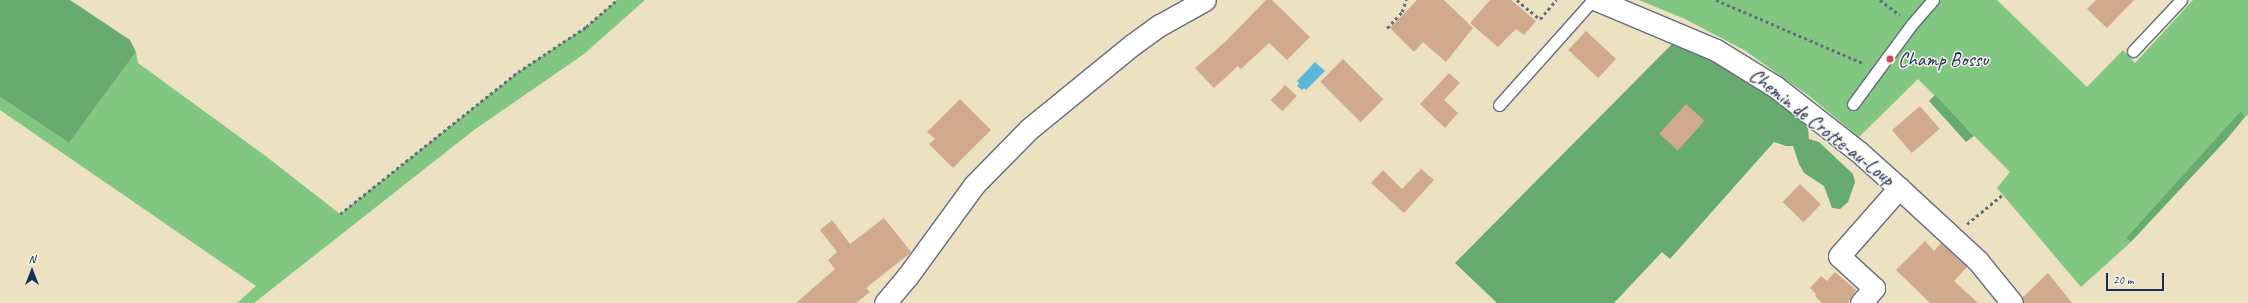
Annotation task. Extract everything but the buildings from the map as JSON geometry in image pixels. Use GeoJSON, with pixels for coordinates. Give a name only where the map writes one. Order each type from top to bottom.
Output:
{"type":"FeatureCollection","features":[{"type":"Feature","properties":{"kind":"street"},"geometry":{"type":"LineString","coordinates":[[885,303],[907,277],[974,185],[1028,129],[1094,73],[1132,45],[1160,25],[1205,0]]}},
{"type":"Feature","properties":{"kind":"street","name":"Chemin de Crotte-au-Loup"},"geometry":{"type":"LineString","coordinates":[[1597,0],[1685,36],[1736,61],[1800,105],[1859,152],[1978,261],[2012,303]]}},
{"type":"Feature","properties":{"kind":"street"},"geometry":{"type":"LineString","coordinates":[[1861,303],[1874,288],[1839,256],[1899,188]]}},
{"type":"Feature","properties":{"kind":"lane"},"geometry":{"type":"LineString","coordinates":[[1499,104],[1593,0]]}},
{"type":"Feature","properties":{"kind":"lane"},"geometry":{"type":"LineString","coordinates":[[1853,104],[1912,24],[1933,0]]}},
{"type":"Feature","properties":{"kind":"lane"},"geometry":{"type":"LineString","coordinates":[[2133,51],[2181,0]]}},
{"type":"Feature","properties":{"kind":"path"},"geometry":{"type":"LineString","coordinates":[[340,214],[518,72],[586,27],[617,0]]}},
{"type":"Feature","properties":{"kind":"path"},"geometry":{"type":"LineString","coordinates":[[1387,28],[1402,12],[1406,0]]}},
{"type":"Feature","properties":{"kind":"path"},"geometry":{"type":"LineString","coordinates":[[1517,0],[1540,19],[1556,0]]}},
{"type":"Feature","properties":{"kind":"path"},"geometry":{"type":"LineString","coordinates":[[1716,0],[1878,70]]}},
{"type":"Feature","properties":{"kind":"path"},"geometry":{"type":"LineString","coordinates":[[1880,0],[1912,24]]}},
{"type":"Feature","properties":{"kind":"path"},"geometry":{"type":"LineString","coordinates":[[1970,222],[2002,195]]}},
{"type":"Feature","properties":{"kind":"green space"},"geometry":{"type":"Polygon","coordinates":[[[0,0],[70,0],[130,40],[136,52],[69,143],[0,97],[0,0]]]}},
{"type":"Feature","properties":{"kind":"green space"},"geometry":{"type":"Polygon","coordinates":[[[617,0],[645,0],[584,54],[474,130],[254,303],[237,303],[256,286],[0,110],[0,97],[69,143],[136,52],[138,63],[263,154],[340,214],[518,72],[586,27],[617,0]]]}},
{"type":"Feature","properties":{"kind":"green space"},"geometry":{"type":"Polygon","coordinates":[[[1639,0],[1997,0],[2087,87],[2123,50],[2135,63],[2193,0],[2248,0],[2248,115],[2245,117],[2241,112],[2126,238],[2131,242],[2081,287],[1997,188],[2010,172],[1918,79],[1859,137],[1808,95],[1744,50],[1685,19],[1639,0]]]}},
{"type":"Feature","properties":{"kind":"green space"},"geometry":{"type":"Polygon","coordinates":[[[1675,41],[1740,74],[1795,112],[1808,128],[1809,139],[1819,142],[1853,174],[1855,182],[1848,202],[1840,209],[1832,208],[1824,186],[1804,173],[1799,164],[1793,146],[1786,146],[1774,142],[1670,259],[1662,252],[1614,303],[1497,303],[1455,263],[1675,41]]]}},
{"type":"Feature","properties":{"kind":"green space"},"geometry":{"type":"Polygon","coordinates":[[[1935,95],[1974,136],[1966,142],[1929,101],[1935,95]]]}},
{"type":"Feature","properties":{"kind":"green space"},"geometry":{"type":"Polygon","coordinates":[[[2241,111],[2245,117],[2226,140],[2131,242],[2126,238],[2241,111]]]}},
{"type":"Feature","properties":{"kind":"water"},"geometry":{"type":"Polygon","coordinates":[[[1315,62],[1325,71],[1306,90],[1304,88],[1302,90],[1297,86],[1299,83],[1297,81],[1315,62]]]}},
{"type":"Feature","properties":{"kind":"place","name":"Champ Bossu"},"geometry":{"type":"Point","coordinates":[1890,59]}}]}
